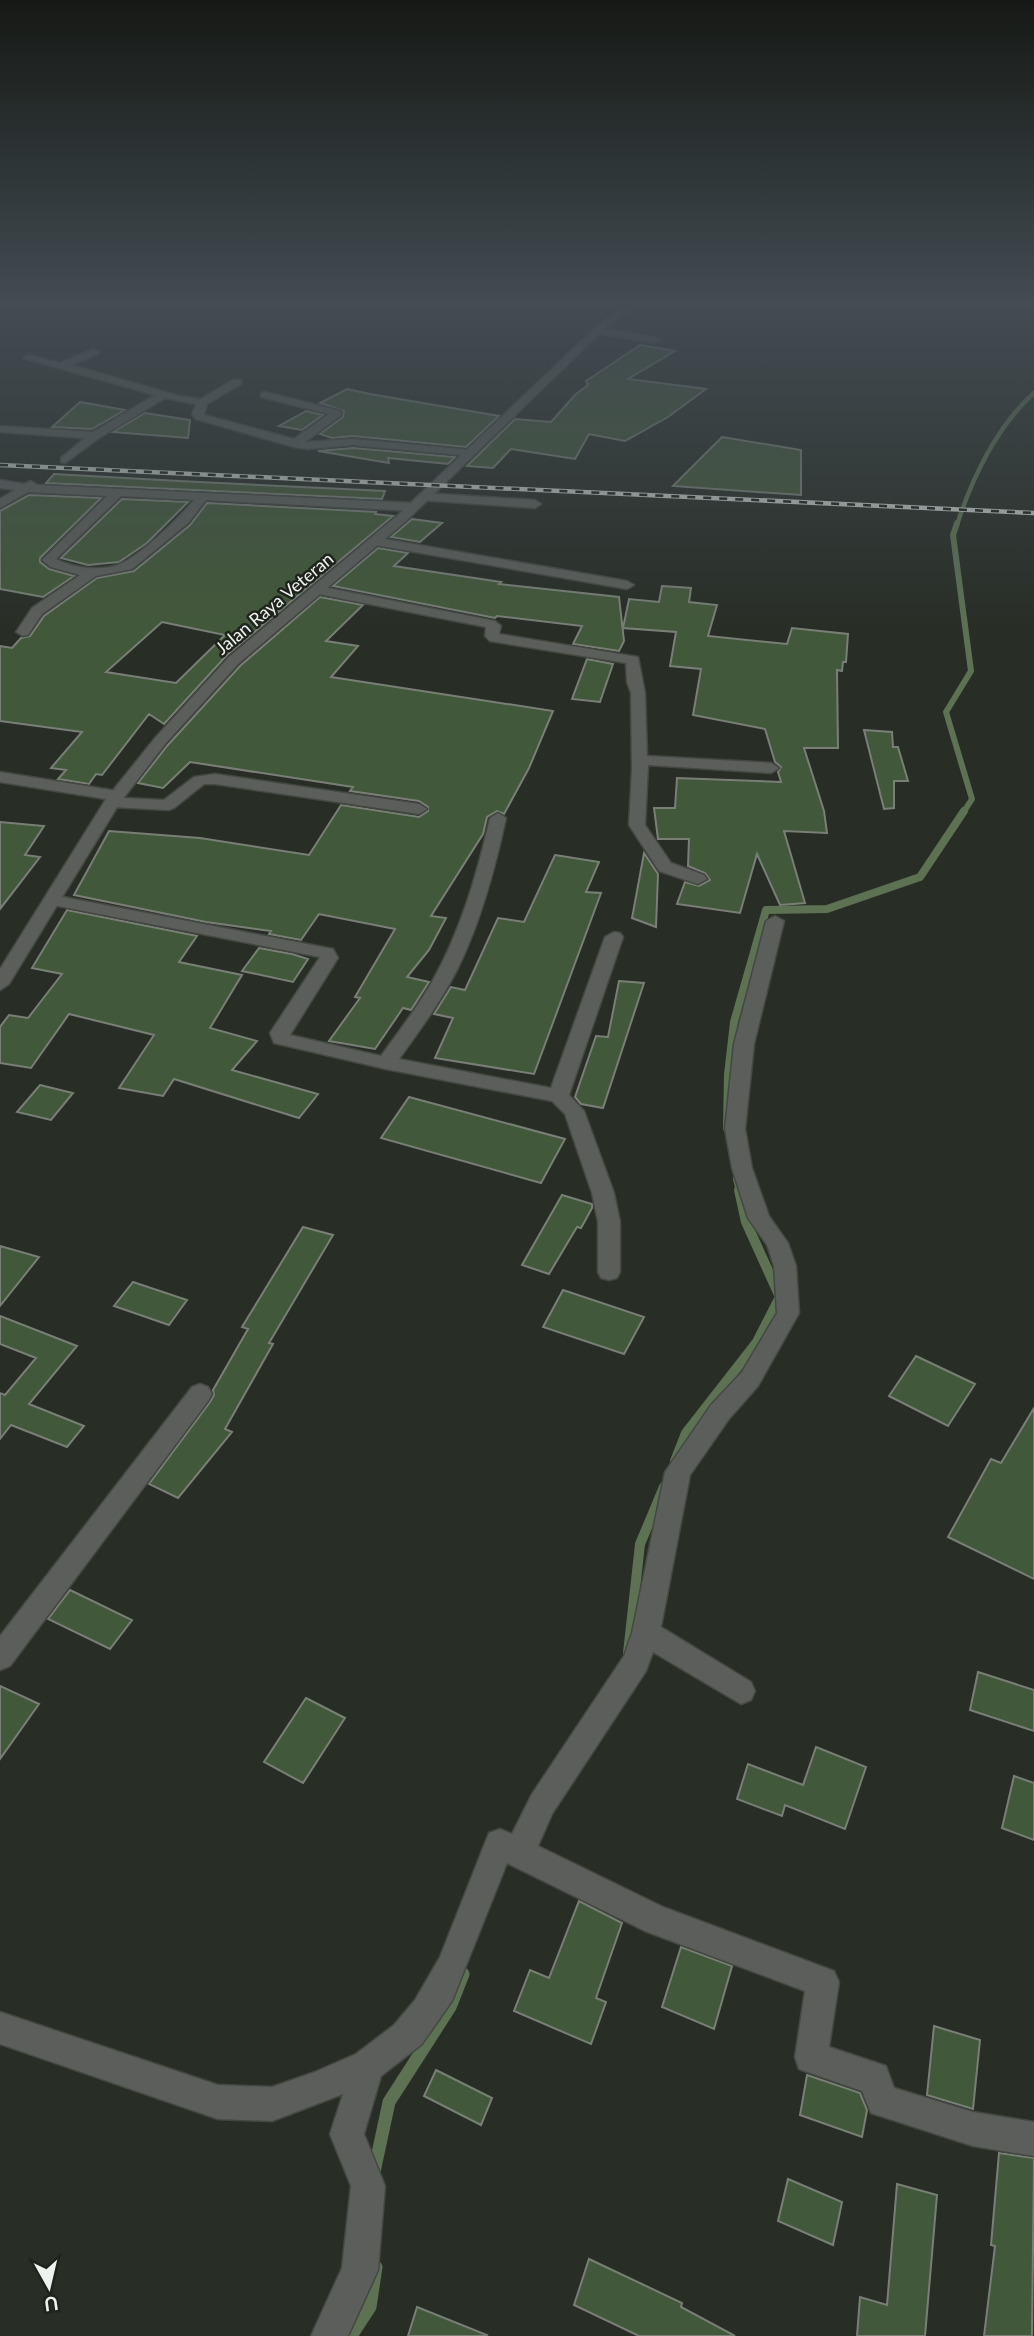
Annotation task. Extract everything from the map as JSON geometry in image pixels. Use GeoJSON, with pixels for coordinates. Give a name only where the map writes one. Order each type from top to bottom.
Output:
{"type":"FeatureCollection","features":[{"type":"Feature","properties":{"kind":"street"},"geometry":{"type":"LineString","coordinates":[[65,460],[94,436],[133,413]]}},
{"type":"Feature","properties":{"kind":"street"},"geometry":{"type":"LineString","coordinates":[[197,413],[200,417],[294,444],[317,446],[353,442],[470,453]]}},
{"type":"Feature","properties":{"kind":"street"},"geometry":{"type":"LineString","coordinates":[[294,444],[338,414],[336,413]]}},
{"type":"Feature","properties":{"kind":"street","name":"Jalan Raya Veteran"},"geometry":{"type":"LineString","coordinates":[[0,984],[115,799],[160,741],[234,660],[419,502],[512,413]]}},
{"type":"Feature","properties":{"kind":"street"},"geometry":{"type":"LineString","coordinates":[[0,429],[94,436]]}},
{"type":"Feature","properties":{"kind":"street"},"geometry":{"type":"LineString","coordinates":[[0,484],[203,496],[535,504]]}},
{"type":"Feature","properties":{"kind":"street"},"geometry":{"type":"LineString","coordinates":[[0,504],[32,484]]}},
{"type":"Feature","properties":{"kind":"street"},"geometry":{"type":"LineString","coordinates":[[117,492],[48,560],[91,573],[114,571],[127,566],[184,520],[203,496]]}},
{"type":"Feature","properties":{"kind":"street"},"geometry":{"type":"LineString","coordinates":[[373,541],[626,585]]}},
{"type":"Feature","properties":{"kind":"street"},"geometry":{"type":"LineString","coordinates":[[23,632],[37,611],[91,573]]}},
{"type":"Feature","properties":{"kind":"street"},"geometry":{"type":"LineString","coordinates":[[318,590],[494,625],[492,636],[495,638],[633,660],[634,682],[638,692],[640,760],[637,825],[665,867],[698,879]]}},
{"type":"Feature","properties":{"kind":"street"},"geometry":{"type":"LineString","coordinates":[[640,760],[771,768]]}},
{"type":"Feature","properties":{"kind":"street"},"geometry":{"type":"LineString","coordinates":[[0,777],[115,799],[168,805],[200,780],[215,779],[419,809]]}},
{"type":"Feature","properties":{"kind":"street"},"geometry":{"type":"LineString","coordinates":[[386,1063],[420,1016],[449,967],[486,873],[498,818]]}},
{"type":"Feature","properties":{"kind":"street"},"geometry":{"type":"LineString","coordinates":[[52,900],[327,953],[329,958],[280,1033],[281,1039],[386,1063],[558,1096],[574,1111],[603,1194],[609,1222],[609,1272]]}},
{"type":"Feature","properties":{"kind":"street"},"geometry":{"type":"LineString","coordinates":[[0,2028],[218,2102],[272,2104],[368,2066],[410,2032],[438,1996],[510,1849],[636,1662],[649,1635],[678,1472],[720,1412],[750,1379],[788,1313],[785,1266],[777,1243],[759,1218],[743,1168],[735,1129],[744,1044],[775,921]]}},
{"type":"Feature","properties":{"kind":"street"},"geometry":{"type":"LineString","coordinates":[[558,1096],[614,937]]}},
{"type":"Feature","properties":{"kind":"street"},"geometry":{"type":"LineString","coordinates":[[5,1643],[200,1394]]}},
{"type":"Feature","properties":{"kind":"street"},"geometry":{"type":"LineString","coordinates":[[649,1635],[741,1691]]}},
{"type":"Feature","properties":{"kind":"street"},"geometry":{"type":"LineString","coordinates":[[510,1849],[656,1920],[823,1982],[811,2057],[874,2078],[883,2101],[973,2129],[1034,2139]]}},
{"type":"Feature","properties":{"kind":"street"},"geometry":{"type":"LineString","coordinates":[[329,2336],[360,2270],[368,2186],[347,2134],[368,2066]]}},
{"type":"Feature","properties":{"kind":"building"},"geometry":{"type":"Polygon","coordinates":[[[68,413],[120,413],[92,429],[52,427],[68,413]]]}},
{"type":"Feature","properties":{"kind":"building"},"geometry":{"type":"Polygon","coordinates":[[[145,413],[190,420],[188,438],[113,432],[145,413]]]}},
{"type":"Feature","properties":{"kind":"building"},"geometry":{"type":"Polygon","coordinates":[[[302,413],[323,415],[302,430],[279,426],[302,413]]]}},
{"type":"Feature","properties":{"kind":"building"},"geometry":{"type":"Polygon","coordinates":[[[344,413],[481,413],[499,416],[466,447],[353,436],[332,438],[320,434],[343,417],[344,413]]]}},
{"type":"Feature","properties":{"kind":"building"},"geometry":{"type":"Polygon","coordinates":[[[559,413],[673,413],[625,441],[589,434],[575,459],[511,449],[493,468],[467,466],[515,419],[551,422],[559,413]]]}},
{"type":"Feature","properties":{"kind":"building"},"geometry":{"type":"Polygon","coordinates":[[[722,437],[801,450],[801,495],[673,486],[722,437]]]}},
{"type":"Feature","properties":{"kind":"building"},"geometry":{"type":"Polygon","coordinates":[[[353,448],[455,457],[448,464],[388,458],[389,463],[318,451],[353,448]]]}},
{"type":"Feature","properties":{"kind":"building"},"geometry":{"type":"Polygon","coordinates":[[[54,474],[385,491],[382,499],[46,483],[54,474]]]}},
{"type":"Feature","properties":{"kind":"building"},"geometry":{"type":"Polygon","coordinates":[[[29,495],[101,498],[40,558],[40,562],[49,569],[74,576],[43,597],[0,589],[0,511],[29,495]]]}},
{"type":"Feature","properties":{"kind":"building"},"geometry":{"type":"Polygon","coordinates":[[[122,499],[188,502],[147,543],[119,562],[88,565],[61,558],[122,499]]]}},
{"type":"Feature","properties":{"kind":"building"},"geometry":{"type":"Polygon","coordinates":[[[207,503],[376,512],[375,514],[393,516],[227,655],[164,724],[149,714],[102,775],[96,774],[89,784],[58,779],[66,770],[51,768],[82,732],[0,721],[0,646],[12,648],[21,638],[30,636],[44,616],[97,578],[134,571],[190,525],[207,503]],[[162,622],[106,672],[176,683],[225,635],[162,622]]]}},
{"type":"Feature","properties":{"kind":"building"},"geometry":{"type":"Polygon","coordinates":[[[412,519],[442,523],[420,542],[391,537],[412,519]]]}},
{"type":"Feature","properties":{"kind":"building"},"geometry":{"type":"Polygon","coordinates":[[[378,548],[408,553],[394,566],[501,582],[499,584],[619,597],[624,641],[619,651],[573,644],[582,626],[497,616],[495,618],[333,586],[378,548]]]}},
{"type":"Feature","properties":{"kind":"building"},"geometry":{"type":"Polygon","coordinates":[[[662,586],[691,588],[689,602],[717,605],[708,636],[787,644],[792,628],[848,634],[846,662],[843,662],[842,671],[837,670],[838,748],[804,748],[824,811],[827,833],[784,831],[805,903],[780,905],[757,854],[740,913],[677,904],[685,882],[699,886],[710,880],[705,873],[688,866],[689,839],[658,839],[654,808],[675,808],[677,778],[781,782],[778,772],[781,767],[775,762],[765,729],[693,715],[701,669],[670,666],[676,632],[623,628],[629,599],[659,602],[662,586]]]}},
{"type":"Feature","properties":{"kind":"building"},"geometry":{"type":"Polygon","coordinates":[[[320,597],[363,605],[326,641],[358,646],[331,677],[553,711],[529,768],[504,814],[497,811],[487,817],[483,834],[431,916],[446,918],[429,950],[407,977],[429,982],[411,1010],[403,1008],[375,1049],[329,1041],[360,998],[355,997],[395,929],[319,914],[301,940],[269,934],[271,931],[206,922],[74,895],[109,831],[200,838],[309,855],[341,805],[419,817],[428,811],[428,807],[419,801],[350,791],[353,787],[190,762],[163,788],[138,783],[167,746],[241,665],[320,597]]]}},
{"type":"Feature","properties":{"kind":"building"},"geometry":{"type":"Polygon","coordinates":[[[587,659],[613,664],[600,702],[572,699],[587,659]]]}},
{"type":"Feature","properties":{"kind":"building"},"geometry":{"type":"Polygon","coordinates":[[[864,730],[892,732],[893,747],[898,747],[908,781],[894,781],[894,808],[884,809],[864,730]]]}},
{"type":"Feature","properties":{"kind":"building"},"geometry":{"type":"Polygon","coordinates":[[[0,822],[44,826],[25,855],[40,857],[0,909],[0,822]]]}},
{"type":"Feature","properties":{"kind":"building"},"geometry":{"type":"Polygon","coordinates":[[[644,853],[658,874],[656,927],[632,918],[644,853]]]}},
{"type":"Feature","properties":{"kind":"building"},"geometry":{"type":"Polygon","coordinates":[[[555,855],[599,862],[586,892],[601,893],[534,1074],[435,1058],[453,1018],[434,1014],[451,987],[465,990],[498,918],[524,922],[555,855]]]}},
{"type":"Feature","properties":{"kind":"building"},"geometry":{"type":"Polygon","coordinates":[[[67,910],[197,936],[179,962],[242,975],[210,1028],[257,1041],[232,1070],[318,1094],[299,1118],[174,1079],[163,1096],[119,1088],[154,1035],[69,1014],[31,1068],[0,1063],[0,1027],[9,1015],[28,1018],[62,974],[32,968],[67,910]]]}},
{"type":"Feature","properties":{"kind":"building"},"geometry":{"type":"Polygon","coordinates":[[[259,948],[308,959],[293,982],[242,971],[259,948]]]}},
{"type":"Feature","properties":{"kind":"building"},"geometry":{"type":"Polygon","coordinates":[[[619,981],[644,983],[603,1108],[581,1104],[575,1097],[596,1036],[608,1037],[619,981]]]}},
{"type":"Feature","properties":{"kind":"building"},"geometry":{"type":"Polygon","coordinates":[[[40,1085],[73,1093],[51,1120],[17,1112],[40,1085]]]}},
{"type":"Feature","properties":{"kind":"building"},"geometry":{"type":"Polygon","coordinates":[[[409,1097],[565,1139],[541,1183],[381,1138],[409,1097]]]}},
{"type":"Feature","properties":{"kind":"building"},"geometry":{"type":"Polygon","coordinates":[[[562,1195],[592,1204],[581,1228],[577,1227],[549,1274],[522,1265],[562,1195]]]}},
{"type":"Feature","properties":{"kind":"building"},"geometry":{"type":"Polygon","coordinates":[[[303,1227],[333,1235],[269,1343],[273,1344],[225,1429],[232,1432],[178,1498],[149,1484],[210,1402],[214,1395],[213,1390],[248,1329],[242,1327],[303,1227]]]}},
{"type":"Feature","properties":{"kind":"building"},"geometry":{"type":"Polygon","coordinates":[[[0,1246],[39,1257],[0,1306],[0,1246]]]}},
{"type":"Feature","properties":{"kind":"building"},"geometry":{"type":"Polygon","coordinates":[[[133,1282],[187,1300],[169,1325],[114,1306],[133,1282]]]}},
{"type":"Feature","properties":{"kind":"building"},"geometry":{"type":"Polygon","coordinates":[[[563,1290],[644,1317],[624,1354],[543,1327],[563,1290]]]}},
{"type":"Feature","properties":{"kind":"building"},"geometry":{"type":"Polygon","coordinates":[[[0,1316],[77,1346],[29,1404],[84,1426],[67,1447],[11,1425],[0,1439],[0,1393],[5,1395],[36,1358],[0,1344],[0,1316]]]}},
{"type":"Feature","properties":{"kind":"building"},"geometry":{"type":"Polygon","coordinates":[[[916,1356],[975,1384],[948,1426],[889,1396],[916,1356]]]}},
{"type":"Feature","properties":{"kind":"building"},"geometry":{"type":"Polygon","coordinates":[[[1034,1408],[1034,1579],[948,1537],[991,1459],[1001,1463],[1034,1408]]]}},
{"type":"Feature","properties":{"kind":"building"},"geometry":{"type":"Polygon","coordinates":[[[70,1590],[132,1620],[110,1649],[48,1619],[70,1590]]]}},
{"type":"Feature","properties":{"kind":"building"},"geometry":{"type":"Polygon","coordinates":[[[978,1672],[1034,1690],[1034,1731],[970,1710],[978,1672]]]}},
{"type":"Feature","properties":{"kind":"building"},"geometry":{"type":"Polygon","coordinates":[[[0,1686],[39,1704],[0,1759],[0,1686]]]}},
{"type":"Feature","properties":{"kind":"building"},"geometry":{"type":"Polygon","coordinates":[[[306,1698],[345,1718],[303,1783],[264,1762],[306,1698]]]}},
{"type":"Feature","properties":{"kind":"building"},"geometry":{"type":"Polygon","coordinates":[[[816,1747],[866,1767],[845,1829],[785,1805],[782,1816],[737,1799],[748,1764],[803,1785],[816,1747]]]}},
{"type":"Feature","properties":{"kind":"building"},"geometry":{"type":"Polygon","coordinates":[[[1014,1776],[1034,1783],[1034,1840],[1002,1828],[1014,1776]]]}},
{"type":"Feature","properties":{"kind":"building"},"geometry":{"type":"Polygon","coordinates":[[[579,1901],[622,1923],[596,1998],[606,2002],[591,2044],[514,2011],[530,1970],[549,1978],[579,1901]]]}},
{"type":"Feature","properties":{"kind":"building"},"geometry":{"type":"Polygon","coordinates":[[[681,1947],[732,1966],[714,2029],[662,2007],[681,1947]]]}},
{"type":"Feature","properties":{"kind":"building"},"geometry":{"type":"Polygon","coordinates":[[[934,2026],[980,2040],[973,2109],[927,2095],[934,2026]]]}},
{"type":"Feature","properties":{"kind":"building"},"geometry":{"type":"Polygon","coordinates":[[[436,2070],[492,2098],[481,2125],[424,2096],[436,2070]]]}},
{"type":"Feature","properties":{"kind":"building"},"geometry":{"type":"Polygon","coordinates":[[[807,2075],[860,2093],[867,2110],[862,2137],[800,2115],[807,2075]]]}},
{"type":"Feature","properties":{"kind":"building"},"geometry":{"type":"Polygon","coordinates":[[[999,2153],[1034,2158],[1032,2336],[984,2336],[995,2246],[991,2245],[999,2153]]]}},
{"type":"Feature","properties":{"kind":"building"},"geometry":{"type":"Polygon","coordinates":[[[788,2179],[842,2202],[833,2245],[778,2221],[788,2179]]]}},
{"type":"Feature","properties":{"kind":"building"},"geometry":{"type":"Polygon","coordinates":[[[897,2184],[937,2195],[925,2336],[857,2336],[860,2297],[887,2305],[897,2184]]]}},
{"type":"Feature","properties":{"kind":"building"},"geometry":{"type":"Polygon","coordinates":[[[589,2259],[682,2303],[681,2307],[735,2336],[639,2336],[574,2305],[589,2259]]]}},
{"type":"Feature","properties":{"kind":"building"},"geometry":{"type":"Polygon","coordinates":[[[417,2307],[487,2335],[408,2336],[417,2307]]]}},
{"type":"Feature","properties":{"kind":"waterway"},"geometry":{"type":"LineString","coordinates":[[957,525],[978,471],[997,437],[1015,413]]}},
{"type":"Feature","properties":{"kind":"waterway"},"geometry":{"type":"LineString","coordinates":[[957,523],[953,535],[971,671],[946,712],[972,799],[963,813]]}},
{"type":"Feature","properties":{"kind":"waterway"},"geometry":{"type":"LineString","coordinates":[[727,1128],[728,1075],[734,1022],[766,910],[827,909],[920,877],[964,811]]}},
{"type":"Feature","properties":{"kind":"waterway"},"geometry":{"type":"LineString","coordinates":[[737,1179],[740,1191]]}},
{"type":"Feature","properties":{"kind":"waterway"},"geometry":{"type":"LineString","coordinates":[[675,1461],[686,1433],[757,1342],[780,1297],[746,1222],[739,1190]]}},
{"type":"Feature","properties":{"kind":"waterway"},"geometry":{"type":"LineString","coordinates":[[628,1653],[640,1544],[664,1487]]}},
{"type":"Feature","properties":{"kind":"waterway"},"geometry":{"type":"LineString","coordinates":[[374,2172],[389,2102],[450,2007],[463,1974]]}},
{"type":"Feature","properties":{"kind":"waterway"},"geometry":{"type":"LineString","coordinates":[[351,2336],[370,2307],[376,2267]]}},
{"type":"Feature","properties":{"kind":"railway"},"geometry":{"type":"LineString","coordinates":[[0,465],[1034,513]]}}]}
